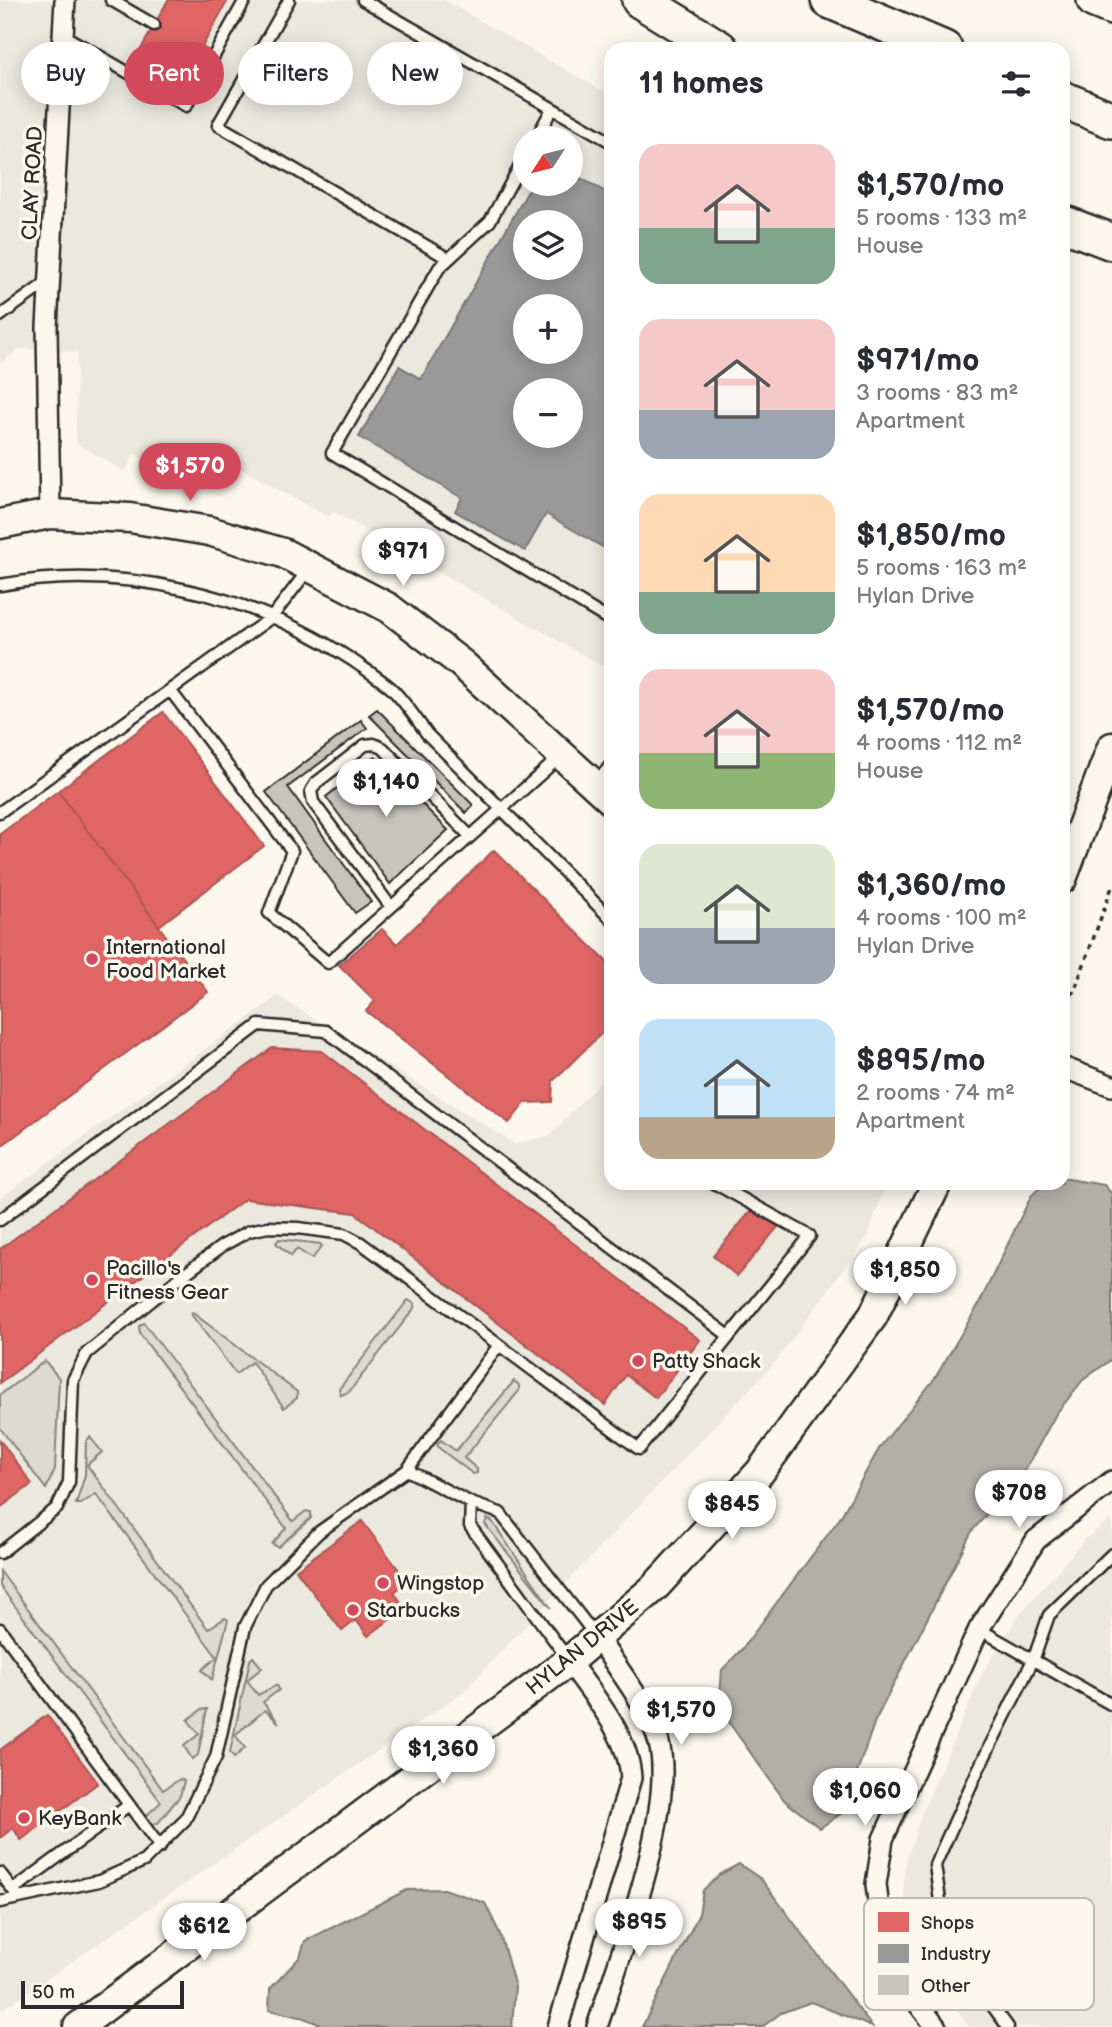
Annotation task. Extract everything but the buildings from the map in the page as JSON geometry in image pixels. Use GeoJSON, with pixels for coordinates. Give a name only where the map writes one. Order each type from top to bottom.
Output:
{"type":"FeatureCollection","features":[{"type":"Feature","properties":{"kind":"highway"},"geometry":{"type":"LineString","coordinates":[[640,0],[709,42]]}},
{"type":"Feature","properties":{"kind":"highway"},"geometry":{"type":"LineString","coordinates":[[829,0],[928,42]]}},
{"type":"Feature","properties":{"kind":"highway"},"geometry":{"type":"LineString","coordinates":[[1095,0],[1112,7]]}},
{"type":"Feature","properties":{"kind":"highway"},"geometry":{"type":"LineString","coordinates":[[1070,102],[1112,120]]}},
{"type":"Feature","properties":{"kind":"highway"},"geometry":{"type":"LineString","coordinates":[[1070,226],[1112,242]]}},
{"type":"Feature","properties":{"kind":"main road"},"geometry":{"type":"LineString","coordinates":[[0,524],[50,514],[130,518],[209,531],[283,553],[388,608],[462,664],[562,756],[604,782]]}},
{"type":"Feature","properties":{"kind":"main road"},"geometry":{"type":"LineString","coordinates":[[1070,858],[1112,747]]}},
{"type":"Feature","properties":{"kind":"main road","name":"HYLAN DRIVE"},"geometry":{"type":"LineString","coordinates":[[78,2027],[569,1661],[654,1588],[760,1472],[873,1316],[934,1190]]}},
{"type":"Feature","properties":{"kind":"street","name":"CLAY ROAD"},"geometry":{"type":"LineString","coordinates":[[50,514],[47,327],[65,0]]}},
{"type":"Feature","properties":{"kind":"street"},"geometry":{"type":"LineString","coordinates":[[1070,1070],[1112,1086]]}},
{"type":"Feature","properties":{"kind":"street"},"geometry":{"type":"LineString","coordinates":[[878,1898],[876,1884],[883,1839],[979,1629],[1036,1540],[1112,1481]]}},
{"type":"Feature","properties":{"kind":"street"},"geometry":{"type":"LineString","coordinates":[[597,1637],[659,1740],[664,1766],[662,1790],[643,1879],[597,2027]]}},
{"type":"Feature","properties":{"kind":"street"},"geometry":{"type":"LineString","coordinates":[[558,2027],[631,1778],[630,1758],[618,1734],[569,1661]]}},
{"type":"Feature","properties":{"kind":"street"},"geometry":{"type":"LineString","coordinates":[[923,2010],[936,2027]]}},
{"type":"Feature","properties":{"kind":"lane"},"geometry":{"type":"LineString","coordinates":[[111,0],[154,25]]}},
{"type":"Feature","properties":{"kind":"lane"},"geometry":{"type":"LineString","coordinates":[[223,42],[246,0]]}},
{"type":"Feature","properties":{"kind":"lane"},"geometry":{"type":"LineString","coordinates":[[289,0],[218,125],[449,259]]}},
{"type":"Feature","properties":{"kind":"lane"},"geometry":{"type":"LineString","coordinates":[[363,0],[604,138]]}},
{"type":"Feature","properties":{"kind":"lane"},"geometry":{"type":"LineString","coordinates":[[63,35],[124,70]]}},
{"type":"Feature","properties":{"kind":"lane"},"geometry":{"type":"LineString","coordinates":[[542,126],[552,108]]}},
{"type":"Feature","properties":{"kind":"lane"},"geometry":{"type":"LineString","coordinates":[[513,179],[489,221],[439,268],[332,453],[604,617]]}},
{"type":"Feature","properties":{"kind":"lane"},"geometry":{"type":"LineString","coordinates":[[0,316],[50,280]]}},
{"type":"Feature","properties":{"kind":"lane"},"geometry":{"type":"LineString","coordinates":[[0,812],[272,617],[310,568]]}},
{"type":"Feature","properties":{"kind":"lane"},"geometry":{"type":"LineString","coordinates":[[0,585],[34,579],[106,578],[177,587],[272,617],[318,638],[389,686],[427,734],[604,912]]}},
{"type":"Feature","properties":{"kind":"lane"},"geometry":{"type":"LineString","coordinates":[[170,690],[292,851],[269,913],[328,964],[499,808],[562,756]]}},
{"type":"Feature","properties":{"kind":"lane"},"geometry":{"type":"LineString","coordinates":[[391,906],[313,802],[311,791],[316,783],[365,745],[374,744],[383,748],[469,835]]}},
{"type":"Feature","properties":{"kind":"lane"},"geometry":{"type":"LineString","coordinates":[[0,1220],[259,1025],[326,1031],[729,1336]]}},
{"type":"Feature","properties":{"kind":"lane"},"geometry":{"type":"LineString","coordinates":[[0,1553],[57,1508],[69,1482],[73,1380],[87,1353],[173,1283],[239,1235],[257,1229],[280,1227],[344,1234],[361,1242],[639,1448],[810,1236],[727,1190]]}},
{"type":"Feature","properties":{"kind":"lane"},"geometry":{"type":"LineString","coordinates":[[16,1894],[99,1881],[144,1861],[185,1820],[216,1757],[246,1627],[266,1585],[319,1532],[407,1470],[499,1345]]}},
{"type":"Feature","properties":{"kind":"lane"},"geometry":{"type":"LineString","coordinates":[[407,1470],[471,1503],[500,1513],[597,1637]]}},
{"type":"Feature","properties":{"kind":"lane"},"geometry":{"type":"LineString","coordinates":[[471,1503],[470,1526],[569,1661]]}},
{"type":"Feature","properties":{"kind":"lane"},"geometry":{"type":"LineString","coordinates":[[940,1898],[935,1865],[978,1770],[1034,1658],[1049,1615],[1112,1554]]}},
{"type":"Feature","properties":{"kind":"lane"},"geometry":{"type":"LineString","coordinates":[[0,1629],[160,1846]]}},
{"type":"Feature","properties":{"kind":"lane"},"geometry":{"type":"LineString","coordinates":[[979,1629],[1034,1658],[1112,1705]]}},
{"type":"Feature","properties":{"kind":"lane"},"geometry":{"type":"LineString","coordinates":[[0,1902],[16,1894],[129,1805]]}},
{"type":"Feature","properties":{"kind":"lane"},"geometry":{"type":"LineString","coordinates":[[0,1873],[16,1894]]}},
{"type":"Feature","properties":{"kind":"lane"},"geometry":{"type":"LineString","coordinates":[[995,2010],[1008,2027]]}},
{"type":"Feature","properties":{"kind":"path"},"geometry":{"type":"LineString","coordinates":[[1070,995],[1074,992],[1112,887]]}},
{"type":"Feature","properties":{"kind":"shaded area"},"geometry":{"type":"Polygon","coordinates":[[[0,0],[444,0],[604,92],[604,667],[334,512],[328,517],[200,446],[180,468],[161,467],[134,454],[125,472],[76,443],[77,352],[19,349],[0,363],[0,0]]]}},
{"type":"Feature","properties":{"kind":"shaded area"},"geometry":{"type":"Polygon","coordinates":[[[278,996],[515,1144],[549,1136],[604,1078],[604,1190],[884,1190],[868,1236],[777,1360],[462,1693],[0,2011],[0,1198],[278,996]]]}},
{"type":"Feature","properties":{"kind":"shaded area"},"geometry":{"type":"Polygon","coordinates":[[[1070,1179],[1104,1185],[1112,1194],[1112,1359],[1083,1380],[1056,1414],[1024,1472],[972,1531],[875,1721],[843,1812],[820,1828],[785,1801],[730,1724],[720,1696],[722,1670],[742,1649],[840,1518],[880,1447],[935,1378],[979,1304],[1031,1196],[1037,1190],[1070,1190],[1070,1179]]]}},
{"type":"Feature","properties":{"kind":"shaded area"},"geometry":{"type":"Polygon","coordinates":[[[279,1239],[322,1246],[312,1259],[297,1249],[291,1256],[276,1243],[279,1239]]]}},
{"type":"Feature","properties":{"kind":"shaded area"},"geometry":{"type":"Polygon","coordinates":[[[408,1300],[415,1304],[413,1310],[349,1392],[341,1395],[339,1389],[408,1300]]]}},
{"type":"Feature","properties":{"kind":"shaded area"},"geometry":{"type":"Polygon","coordinates":[[[191,1314],[297,1392],[297,1398],[284,1408],[252,1362],[236,1374],[191,1314]]]}},
{"type":"Feature","properties":{"kind":"shaded area"},"geometry":{"type":"Polygon","coordinates":[[[144,1323],[293,1521],[306,1511],[311,1512],[311,1518],[278,1547],[272,1544],[286,1528],[140,1334],[139,1326],[144,1323]]]}},
{"type":"Feature","properties":{"kind":"shaded area"},"geometry":{"type":"Polygon","coordinates":[[[45,1361],[59,1378],[55,1469],[46,1489],[0,1428],[0,1395],[45,1361]]]}},
{"type":"Feature","properties":{"kind":"shaded area"},"geometry":{"type":"Polygon","coordinates":[[[514,1381],[519,1385],[519,1391],[464,1458],[477,1469],[477,1473],[473,1474],[437,1444],[441,1440],[456,1451],[514,1381]]]}},
{"type":"Feature","properties":{"kind":"shaded area"},"geometry":{"type":"Polygon","coordinates":[[[90,1437],[102,1452],[87,1465],[208,1629],[225,1618],[228,1620],[212,1680],[202,1670],[217,1657],[96,1494],[81,1504],[76,1504],[85,1475],[86,1441],[90,1437]]]}},
{"type":"Feature","properties":{"kind":"shaded area"},"geometry":{"type":"Polygon","coordinates":[[[1112,1518],[1112,2027],[969,2027],[957,2010],[1094,2010],[1094,1898],[904,1898],[904,1869],[922,1813],[983,1672],[1019,1615],[1085,1539],[1112,1518]]]}},
{"type":"Feature","properties":{"kind":"shaded area"},"geometry":{"type":"Polygon","coordinates":[[[487,1519],[491,1520],[551,1608],[485,1524],[487,1519]]]}},
{"type":"Feature","properties":{"kind":"shaded area"},"geometry":{"type":"Polygon","coordinates":[[[0,1571],[163,1790],[180,1779],[184,1781],[180,1796],[158,1823],[151,1824],[146,1816],[161,1802],[0,1586],[0,1571]]]}},
{"type":"Feature","properties":{"kind":"shaded area"},"geometry":{"type":"Polygon","coordinates":[[[253,1657],[262,1668],[247,1680],[258,1695],[277,1685],[279,1690],[263,1702],[279,1723],[265,1710],[235,1735],[245,1748],[234,1758],[230,1752],[250,1660],[253,1657]]]}},
{"type":"Feature","properties":{"kind":"shaded area"},"geometry":{"type":"Polygon","coordinates":[[[207,1709],[198,1755],[192,1759],[184,1746],[199,1734],[188,1720],[201,1710],[207,1709]]]}},
{"type":"Feature","properties":{"kind":"shaded area"},"geometry":{"type":"Polygon","coordinates":[[[739,1864],[761,1879],[872,2027],[811,2002],[781,2013],[762,2027],[642,2027],[699,1914],[703,1890],[719,1875],[739,1864]]]}},
{"type":"Feature","properties":{"kind":"shaded area"},"geometry":{"type":"Polygon","coordinates":[[[444,1889],[485,1903],[500,1934],[515,1987],[512,2027],[326,2027],[304,2018],[269,2010],[270,1989],[300,1957],[305,1941],[407,1890],[444,1889]]]}},
{"type":"Feature","properties":{"kind":"place","name":"International Food Market"},"geometry":{"type":"Point","coordinates":[92,959]}},
{"type":"Feature","properties":{"kind":"place","name":"Pacillo's Fitness Gear"},"geometry":{"type":"Point","coordinates":[92,1280]}},
{"type":"Feature","properties":{"kind":"place","name":"Patty Shack"},"geometry":{"type":"Point","coordinates":[638,1361]}},
{"type":"Feature","properties":{"kind":"place","name":"Wingstop"},"geometry":{"type":"Point","coordinates":[383,1583]}},
{"type":"Feature","properties":{"kind":"place","name":"Starbucks"},"geometry":{"type":"Point","coordinates":[353,1610]}},
{"type":"Feature","properties":{"kind":"place","name":"KeyBank"},"geometry":{"type":"Point","coordinates":[24,1818]}}]}
